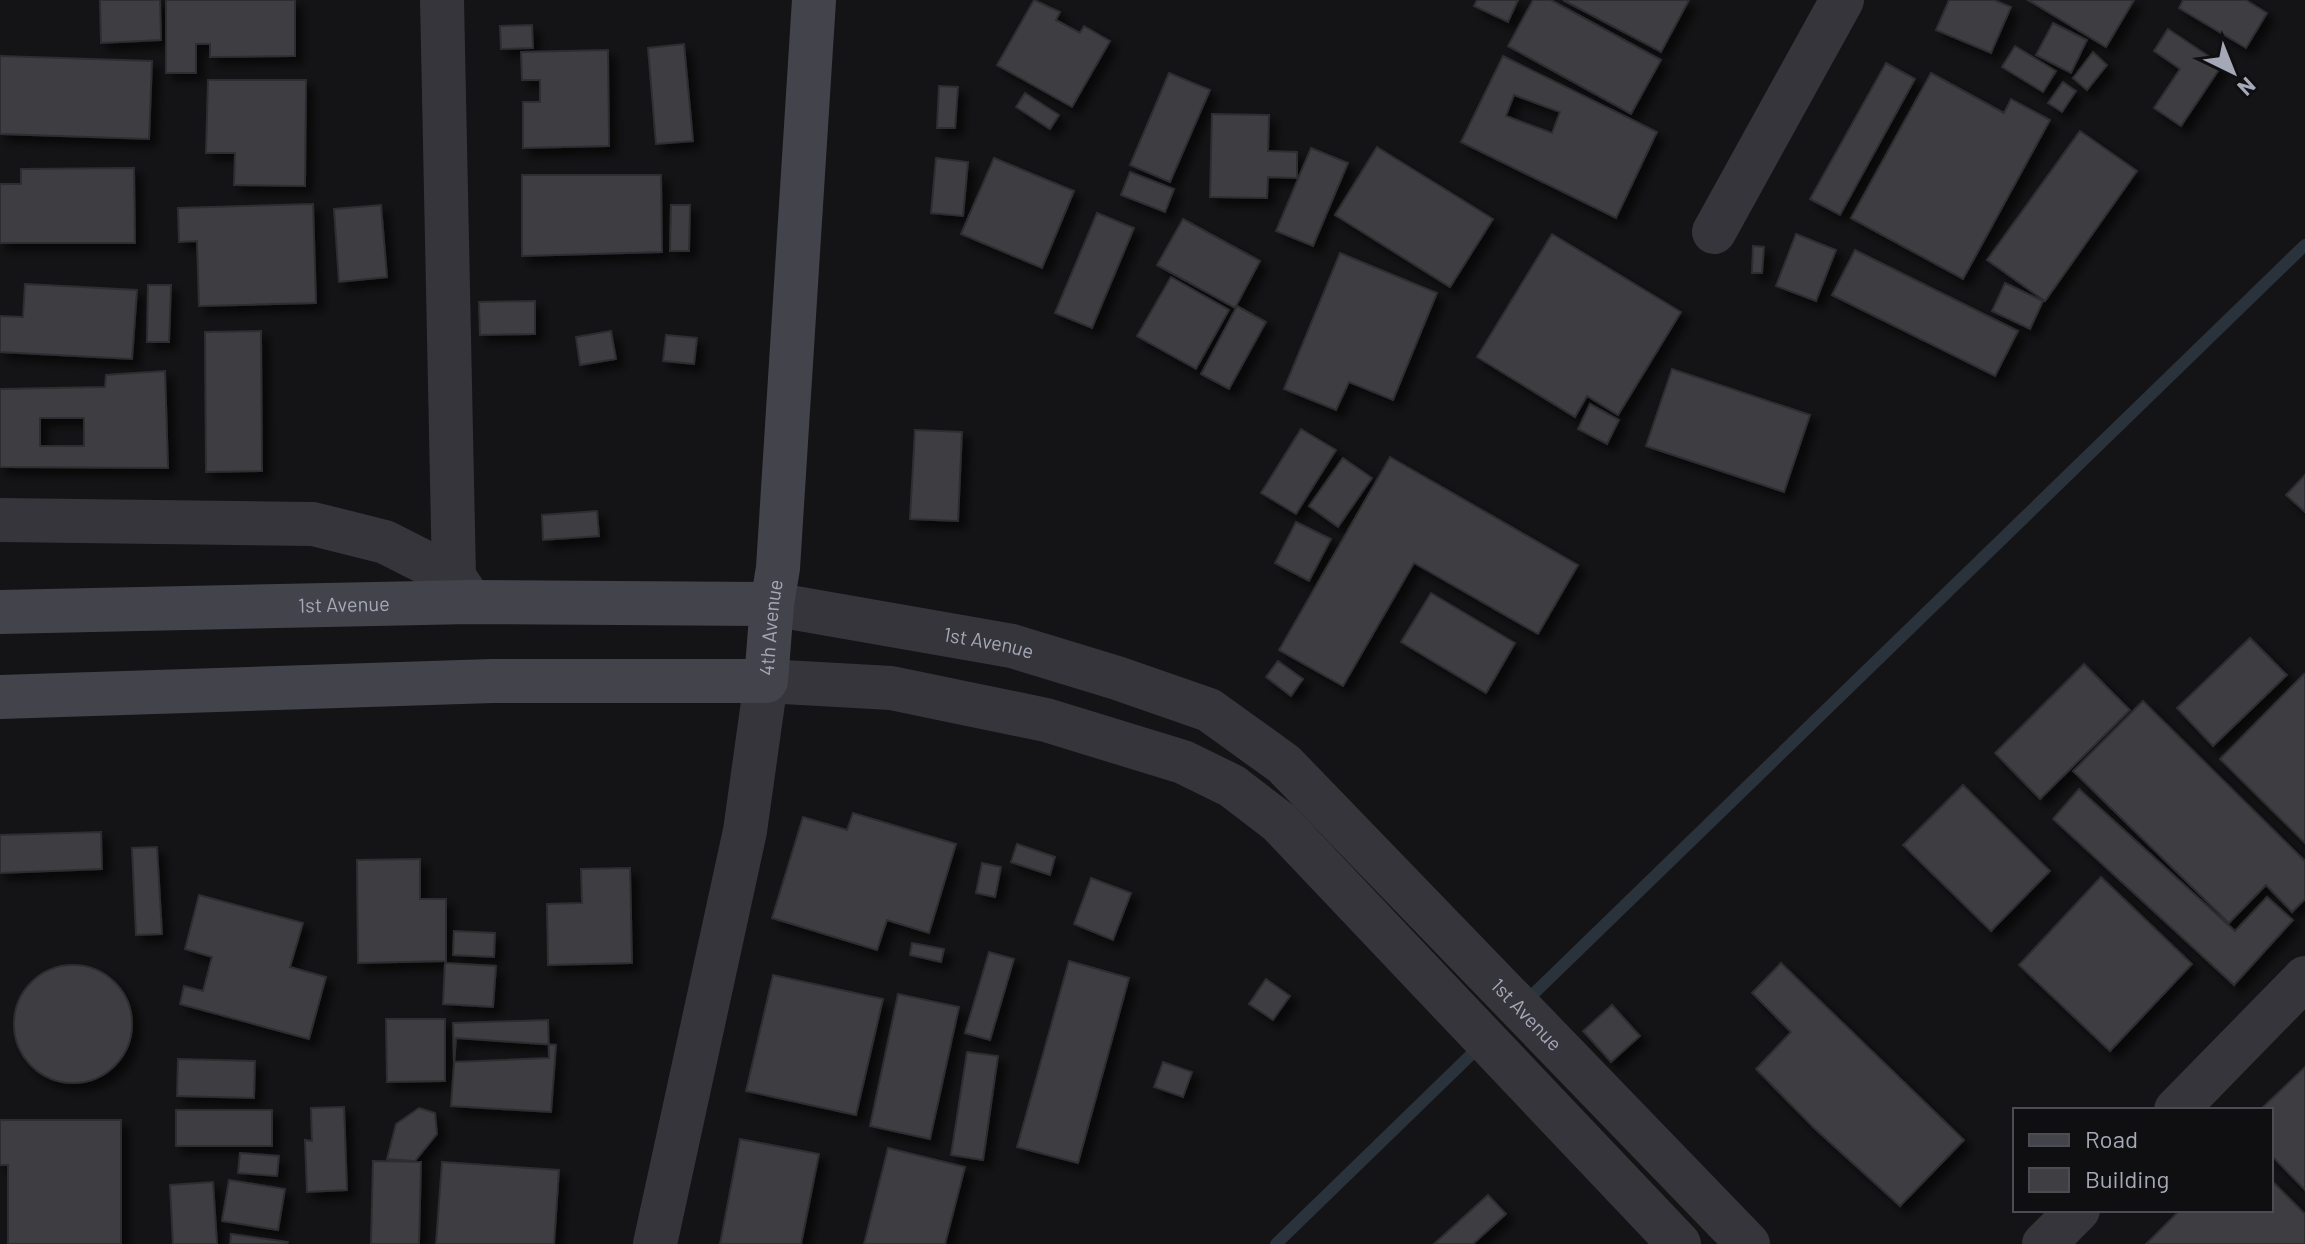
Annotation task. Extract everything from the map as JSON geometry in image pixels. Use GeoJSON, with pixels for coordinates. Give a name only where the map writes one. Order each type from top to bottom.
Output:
{"type":"FeatureCollection","features":[{"type":"Feature","properties":{"kind":"main road","name":"4th Avenue"},"geometry":{"type":"LineString","coordinates":[[766,681],[778,568],[814,0]]}},
{"type":"Feature","properties":{"kind":"main road","name":"1st Avenue"},"geometry":{"type":"LineString","coordinates":[[0,612],[463,590],[772,604]]}},
{"type":"Feature","properties":{"kind":"main road"},"geometry":{"type":"LineString","coordinates":[[0,697],[492,681],[766,681]]}},
{"type":"Feature","properties":{"kind":"street"},"geometry":{"type":"LineString","coordinates":[[442,0],[463,590]]}},
{"type":"Feature","properties":{"kind":"street"},"geometry":{"type":"LineString","coordinates":[[1714,232],[1842,0]]}},
{"type":"Feature","properties":{"kind":"street"},"geometry":{"type":"LineString","coordinates":[[0,520],[313,524],[385,542],[463,590]]}},
{"type":"Feature","properties":{"kind":"street","name":"1st Avenue"},"geometry":{"type":"LineString","coordinates":[[772,604],[1012,646],[1209,710],[1284,764],[1748,1244]]}},
{"type":"Feature","properties":{"kind":"street"},"geometry":{"type":"LineString","coordinates":[[766,681],[907,691],[1046,720],[1183,762],[1232,786],[1279,822],[1679,1244]]}},
{"type":"Feature","properties":{"kind":"street","name":"4th Avenue"},"geometry":{"type":"LineString","coordinates":[[655,1244],[745,831],[766,681]]}},
{"type":"Feature","properties":{"kind":"street"},"geometry":{"type":"LineString","coordinates":[[2178,1108],[2305,978]]}},
{"type":"Feature","properties":{"kind":"street"},"geometry":{"type":"LineString","coordinates":[[2044,1244],[2076,1212]]}},
{"type":"Feature","properties":{"kind":"building"},"geometry":{"type":"Polygon","coordinates":[[[100,0],[160,0],[161,40],[101,43],[100,0]]]}},
{"type":"Feature","properties":{"kind":"building"},"geometry":{"type":"Polygon","coordinates":[[[166,0],[295,0],[295,56],[210,57],[210,44],[196,44],[196,73],[166,73],[166,0]]]}},
{"type":"Feature","properties":{"kind":"building"},"geometry":{"type":"Polygon","coordinates":[[[1034,0],[1060,12],[1056,20],[1080,33],[1084,26],[1110,41],[1072,107],[997,65],[1034,0]]]}},
{"type":"Feature","properties":{"kind":"building"},"geometry":{"type":"Polygon","coordinates":[[[1477,0],[1518,0],[1508,22],[1474,6],[1477,0]]]}},
{"type":"Feature","properties":{"kind":"building"},"geometry":{"type":"Polygon","coordinates":[[[1533,0],[1551,0],[1661,60],[1631,114],[1508,46],[1533,0]]]}},
{"type":"Feature","properties":{"kind":"building"},"geometry":{"type":"Polygon","coordinates":[[[1563,0],[1689,0],[1661,52],[1563,0]]]}},
{"type":"Feature","properties":{"kind":"building"},"geometry":{"type":"Polygon","coordinates":[[[1949,0],[1994,0],[2011,7],[1991,53],[1936,30],[1949,0]]]}},
{"type":"Feature","properties":{"kind":"building"},"geometry":{"type":"Polygon","coordinates":[[[2028,0],[2134,0],[2106,47],[2028,0]]]}},
{"type":"Feature","properties":{"kind":"building"},"geometry":{"type":"Polygon","coordinates":[[[2183,0],[2246,0],[2267,13],[2246,48],[2179,8],[2183,0]]]}},
{"type":"Feature","properties":{"kind":"building"},"geometry":{"type":"Polygon","coordinates":[[[2053,23],[2087,40],[2071,73],[2036,55],[2053,23]]]}},
{"type":"Feature","properties":{"kind":"building"},"geometry":{"type":"Polygon","coordinates":[[[532,25],[533,48],[501,49],[500,26],[532,25]]]}},
{"type":"Feature","properties":{"kind":"building"},"geometry":{"type":"Polygon","coordinates":[[[2168,29],[2222,65],[2181,126],[2154,108],[2180,69],[2154,51],[2168,29]]]}},
{"type":"Feature","properties":{"kind":"building"},"geometry":{"type":"Polygon","coordinates":[[[684,44],[693,141],[656,144],[648,48],[684,44]]]}},
{"type":"Feature","properties":{"kind":"building"},"geometry":{"type":"Polygon","coordinates":[[[2015,46],[2056,71],[2043,92],[2002,67],[2015,46]]]}},
{"type":"Feature","properties":{"kind":"building"},"geometry":{"type":"Polygon","coordinates":[[[608,50],[609,146],[523,148],[523,102],[540,102],[540,80],[522,80],[521,52],[608,50]]]}},
{"type":"Feature","properties":{"kind":"building"},"geometry":{"type":"Polygon","coordinates":[[[2093,52],[2107,65],[2087,90],[2073,78],[2093,52]]]}},
{"type":"Feature","properties":{"kind":"building"},"geometry":{"type":"Polygon","coordinates":[[[0,56],[152,61],[149,139],[0,134],[0,56]]]}},
{"type":"Feature","properties":{"kind":"building"},"geometry":{"type":"Polygon","coordinates":[[[1503,56],[1657,132],[1616,218],[1461,142],[1503,56]],[[1514,95],[1506,116],[1552,133],[1560,112],[1514,95]]]}},
{"type":"Feature","properties":{"kind":"building"},"geometry":{"type":"Polygon","coordinates":[[[1886,63],[1915,79],[1840,215],[1810,199],[1886,63]]]}},
{"type":"Feature","properties":{"kind":"building"},"geometry":{"type":"Polygon","coordinates":[[[1169,73],[1210,90],[1170,182],[1130,165],[1169,73]]]}},
{"type":"Feature","properties":{"kind":"building"},"geometry":{"type":"Polygon","coordinates":[[[1931,73],[2004,113],[2011,99],[2050,120],[1963,279],[1851,218],[1931,73]]]}},
{"type":"Feature","properties":{"kind":"building"},"geometry":{"type":"Polygon","coordinates":[[[208,80],[306,80],[305,186],[234,185],[235,153],[206,153],[208,80]]]}},
{"type":"Feature","properties":{"kind":"building"},"geometry":{"type":"Polygon","coordinates":[[[2063,82],[2076,91],[2062,112],[2048,103],[2063,82]]]}},
{"type":"Feature","properties":{"kind":"building"},"geometry":{"type":"Polygon","coordinates":[[[939,86],[958,87],[955,128],[937,128],[939,86]]]}},
{"type":"Feature","properties":{"kind":"building"},"geometry":{"type":"Polygon","coordinates":[[[1025,93],[1059,115],[1050,129],[1016,107],[1025,93]]]}},
{"type":"Feature","properties":{"kind":"building"},"geometry":{"type":"Polygon","coordinates":[[[1212,114],[1269,115],[1268,151],[1297,152],[1297,178],[1268,177],[1267,198],[1210,197],[1212,114]]]}},
{"type":"Feature","properties":{"kind":"building"},"geometry":{"type":"Polygon","coordinates":[[[2080,131],[2137,171],[2045,301],[1987,260],[2080,131]]]}},
{"type":"Feature","properties":{"kind":"building"},"geometry":{"type":"Polygon","coordinates":[[[1377,147],[1493,219],[1450,287],[1335,215],[1377,147]]]}},
{"type":"Feature","properties":{"kind":"building"},"geometry":{"type":"Polygon","coordinates":[[[1311,148],[1348,163],[1313,246],[1276,231],[1311,148]]]}},
{"type":"Feature","properties":{"kind":"building"},"geometry":{"type":"Polygon","coordinates":[[[936,158],[968,162],[963,216],[931,213],[936,158]]]}},
{"type":"Feature","properties":{"kind":"building"},"geometry":{"type":"Polygon","coordinates":[[[994,158],[1074,191],[1042,268],[961,234],[994,158]]]}},
{"type":"Feature","properties":{"kind":"building"},"geometry":{"type":"Polygon","coordinates":[[[134,168],[135,243],[0,243],[0,184],[21,184],[21,169],[134,168]]]}},
{"type":"Feature","properties":{"kind":"building"},"geometry":{"type":"Polygon","coordinates":[[[1130,172],[1174,189],[1165,212],[1121,195],[1130,172]]]}},
{"type":"Feature","properties":{"kind":"building"},"geometry":{"type":"Polygon","coordinates":[[[522,175],[661,175],[662,252],[522,256],[522,175]]]}},
{"type":"Feature","properties":{"kind":"building"},"geometry":{"type":"Polygon","coordinates":[[[313,204],[316,303],[199,306],[197,241],[179,242],[178,208],[313,204]]]}},
{"type":"Feature","properties":{"kind":"building"},"geometry":{"type":"Polygon","coordinates":[[[381,205],[387,277],[339,282],[334,209],[381,205]]]}},
{"type":"Feature","properties":{"kind":"building"},"geometry":{"type":"Polygon","coordinates":[[[671,205],[690,205],[689,251],[670,251],[671,205]]]}},
{"type":"Feature","properties":{"kind":"building"},"geometry":{"type":"Polygon","coordinates":[[[1097,213],[1134,228],[1092,328],[1055,313],[1097,213]]]}},
{"type":"Feature","properties":{"kind":"building"},"geometry":{"type":"Polygon","coordinates":[[[1183,219],[1260,261],[1235,308],[1157,265],[1183,219]]]}},
{"type":"Feature","properties":{"kind":"building"},"geometry":{"type":"Polygon","coordinates":[[[1552,234],[1681,312],[1618,415],[1587,396],[1575,417],[1477,357],[1552,234]]]}},
{"type":"Feature","properties":{"kind":"building"},"geometry":{"type":"Polygon","coordinates":[[[1796,234],[1836,250],[1816,301],[1776,286],[1796,234]]]}},
{"type":"Feature","properties":{"kind":"building"},"geometry":{"type":"Polygon","coordinates":[[[1753,246],[1764,247],[1762,273],[1752,273],[1753,246]]]}},
{"type":"Feature","properties":{"kind":"building"},"geometry":{"type":"Polygon","coordinates":[[[1855,250],[2018,331],[1995,376],[1832,295],[1855,250]]]}},
{"type":"Feature","properties":{"kind":"building"},"geometry":{"type":"Polygon","coordinates":[[[1340,253],[1437,293],[1393,400],[1349,382],[1336,410],[1284,389],[1340,253]]]}},
{"type":"Feature","properties":{"kind":"building"},"geometry":{"type":"Polygon","coordinates":[[[1171,277],[1229,310],[1196,369],[1137,336],[1171,277]]]}},
{"type":"Feature","properties":{"kind":"building"},"geometry":{"type":"Polygon","coordinates":[[[2005,283],[2043,301],[2030,329],[1992,311],[2005,283]]]}},
{"type":"Feature","properties":{"kind":"building"},"geometry":{"type":"Polygon","coordinates":[[[25,284],[137,290],[132,359],[0,352],[0,316],[23,317],[25,284]]]}},
{"type":"Feature","properties":{"kind":"building"},"geometry":{"type":"Polygon","coordinates":[[[148,285],[171,285],[169,342],[147,342],[148,285]]]}},
{"type":"Feature","properties":{"kind":"building"},"geometry":{"type":"Polygon","coordinates":[[[535,301],[535,334],[480,335],[479,302],[535,301]]]}},
{"type":"Feature","properties":{"kind":"building"},"geometry":{"type":"Polygon","coordinates":[[[1237,306],[1266,322],[1229,389],[1201,374],[1237,306]]]}},
{"type":"Feature","properties":{"kind":"building"},"geometry":{"type":"Polygon","coordinates":[[[261,331],[262,471],[206,472],[205,332],[261,331]]]}},
{"type":"Feature","properties":{"kind":"building"},"geometry":{"type":"Polygon","coordinates":[[[611,331],[616,359],[580,365],[576,337],[611,331]]]}},
{"type":"Feature","properties":{"kind":"building"},"geometry":{"type":"Polygon","coordinates":[[[666,335],[697,338],[694,364],[663,361],[666,335]]]}},
{"type":"Feature","properties":{"kind":"building"},"geometry":{"type":"Polygon","coordinates":[[[1672,369],[1810,415],[1784,492],[1646,446],[1672,369]]]}},
{"type":"Feature","properties":{"kind":"building"},"geometry":{"type":"Polygon","coordinates":[[[165,371],[168,468],[0,467],[0,389],[105,387],[106,375],[165,371]],[[40,418],[40,446],[84,446],[84,418],[40,418]]]}},
{"type":"Feature","properties":{"kind":"building"},"geometry":{"type":"Polygon","coordinates":[[[1590,404],[1619,420],[1607,444],[1578,429],[1590,404]]]}},
{"type":"Feature","properties":{"kind":"building"},"geometry":{"type":"Polygon","coordinates":[[[1301,429],[1336,450],[1296,514],[1261,493],[1301,429]]]}},
{"type":"Feature","properties":{"kind":"building"},"geometry":{"type":"Polygon","coordinates":[[[915,430],[962,432],[958,521],[910,519],[915,430]]]}},
{"type":"Feature","properties":{"kind":"building"},"geometry":{"type":"Polygon","coordinates":[[[1390,457],[1578,565],[1538,634],[1414,563],[1343,686],[1279,650],[1390,457]]]}},
{"type":"Feature","properties":{"kind":"building"},"geometry":{"type":"Polygon","coordinates":[[[1343,458],[1372,478],[1338,527],[1309,506],[1343,458]]]}},
{"type":"Feature","properties":{"kind":"building"},"geometry":{"type":"Polygon","coordinates":[[[2305,475],[2305,512],[2286,495],[2305,475]]]}},
{"type":"Feature","properties":{"kind":"building"},"geometry":{"type":"Polygon","coordinates":[[[597,511],[599,536],[543,540],[542,515],[597,511]]]}},
{"type":"Feature","properties":{"kind":"building"},"geometry":{"type":"Polygon","coordinates":[[[1296,522],[1331,539],[1309,581],[1275,563],[1296,522]]]}},
{"type":"Feature","properties":{"kind":"building"},"geometry":{"type":"Polygon","coordinates":[[[1431,593],[1515,643],[1486,693],[1401,642],[1431,593]]]}},
{"type":"Feature","properties":{"kind":"building"},"geometry":{"type":"Polygon","coordinates":[[[2250,638],[2287,675],[2213,746],[2177,708],[2250,638]]]}},
{"type":"Feature","properties":{"kind":"building"},"geometry":{"type":"Polygon","coordinates":[[[1278,661],[1303,679],[1291,696],[1266,677],[1278,661]]]}},
{"type":"Feature","properties":{"kind":"building"},"geometry":{"type":"Polygon","coordinates":[[[2084,664],[2130,710],[2040,799],[1995,753],[2084,664]]]}},
{"type":"Feature","properties":{"kind":"building"},"geometry":{"type":"Polygon","coordinates":[[[2305,675],[2305,843],[2220,759],[2305,675]]]}},
{"type":"Feature","properties":{"kind":"building"},"geometry":{"type":"Polygon","coordinates":[[[2143,701],[2305,861],[2305,899],[2292,912],[2266,885],[2229,923],[2073,771],[2143,701]]]}},
{"type":"Feature","properties":{"kind":"building"},"geometry":{"type":"Polygon","coordinates":[[[1963,785],[2050,871],[1991,931],[1903,845],[1963,785]]]}},
{"type":"Feature","properties":{"kind":"building"},"geometry":{"type":"Polygon","coordinates":[[[2079,789],[2235,931],[2267,897],[2293,920],[2234,985],[2053,819],[2079,789]]]}},
{"type":"Feature","properties":{"kind":"building"},"geometry":{"type":"Polygon","coordinates":[[[853,813],[956,844],[929,933],[887,920],[877,950],[772,918],[803,817],[847,830],[853,813]]]}},
{"type":"Feature","properties":{"kind":"building"},"geometry":{"type":"Polygon","coordinates":[[[101,832],[102,869],[0,873],[0,835],[101,832]]]}},
{"type":"Feature","properties":{"kind":"building"},"geometry":{"type":"Polygon","coordinates":[[[1017,844],[1055,857],[1050,875],[1011,862],[1017,844]]]}},
{"type":"Feature","properties":{"kind":"building"},"geometry":{"type":"Polygon","coordinates":[[[157,847],[162,934],[136,935],[132,848],[157,847]]]}},
{"type":"Feature","properties":{"kind":"building"},"geometry":{"type":"Polygon","coordinates":[[[420,859],[420,899],[446,899],[446,961],[358,963],[357,860],[420,859]]]}},
{"type":"Feature","properties":{"kind":"building"},"geometry":{"type":"Polygon","coordinates":[[[982,863],[1001,867],[995,897],[976,893],[982,863]]]}},
{"type":"Feature","properties":{"kind":"building"},"geometry":{"type":"Polygon","coordinates":[[[630,868],[632,963],[548,965],[547,904],[582,903],[581,869],[630,868]]]}},
{"type":"Feature","properties":{"kind":"building"},"geometry":{"type":"Polygon","coordinates":[[[2101,877],[2192,964],[2110,1051],[2019,965],[2101,877]]]}},
{"type":"Feature","properties":{"kind":"building"},"geometry":{"type":"Polygon","coordinates":[[[1091,878],[1131,893],[1113,940],[1074,924],[1091,878]]]}},
{"type":"Feature","properties":{"kind":"building"},"geometry":{"type":"Polygon","coordinates":[[[199,895],[303,923],[290,967],[326,977],[309,1039],[180,1004],[184,986],[203,991],[212,957],[185,949],[199,895]]]}},
{"type":"Feature","properties":{"kind":"building"},"geometry":{"type":"Polygon","coordinates":[[[454,931],[495,933],[494,957],[453,955],[454,931]]]}},
{"type":"Feature","properties":{"kind":"building"},"geometry":{"type":"Polygon","coordinates":[[[912,943],[944,949],[941,962],[910,955],[912,943]]]}},
{"type":"Feature","properties":{"kind":"building"},"geometry":{"type":"Polygon","coordinates":[[[989,952],[1014,959],[990,1040],[965,1033],[989,952]]]}},
{"type":"Feature","properties":{"kind":"building"},"geometry":{"type":"Polygon","coordinates":[[[1069,961],[1129,978],[1078,1163],[1017,1147],[1069,961]]]}},
{"type":"Feature","properties":{"kind":"building"},"geometry":{"type":"Polygon","coordinates":[[[445,963],[496,966],[493,1007],[443,1004],[445,963]]]}},
{"type":"Feature","properties":{"kind":"building"},"geometry":{"type":"Polygon","coordinates":[[[1781,963],[1964,1140],[1900,1206],[1814,1128],[1756,1069],[1791,1032],[1752,993],[1781,963]]]}},
{"type":"Feature","properties":{"kind":"building"},"geometry":{"type":"Polygon","coordinates":[[[73,965],[96,969],[115,982],[128,1001],[132,1024],[128,1047],[115,1066],[96,1079],[73,1083],[50,1079],[31,1066],[18,1047],[14,1024],[18,1001],[31,982],[50,969],[73,965]]]}},
{"type":"Feature","properties":{"kind":"building"},"geometry":{"type":"Polygon","coordinates":[[[773,975],[883,999],[856,1115],[746,1091],[773,975]]]}},
{"type":"Feature","properties":{"kind":"building"},"geometry":{"type":"Polygon","coordinates":[[[1266,979],[1290,996],[1273,1020],[1249,1004],[1266,979]]]}},
{"type":"Feature","properties":{"kind":"building"},"geometry":{"type":"Polygon","coordinates":[[[898,994],[959,1007],[930,1139],[870,1126],[898,994]]]}},
{"type":"Feature","properties":{"kind":"building"},"geometry":{"type":"Polygon","coordinates":[[[1612,1005],[1640,1036],[1611,1062],[1583,1031],[1612,1005]]]}},
{"type":"Feature","properties":{"kind":"building"},"geometry":{"type":"Polygon","coordinates":[[[386,1019],[445,1019],[445,1081],[387,1082],[386,1019]]]}},
{"type":"Feature","properties":{"kind":"building"},"geometry":{"type":"Polygon","coordinates":[[[548,1020],[549,1058],[454,1062],[453,1023],[548,1020]]]}},
{"type":"Feature","properties":{"kind":"building"},"geometry":{"type":"Polygon","coordinates":[[[456,1038],[556,1045],[551,1112],[451,1106],[456,1038]]]}},
{"type":"Feature","properties":{"kind":"building"},"geometry":{"type":"Polygon","coordinates":[[[967,1052],[998,1056],[983,1160],[951,1155],[967,1052]]]}},
{"type":"Feature","properties":{"kind":"building"},"geometry":{"type":"Polygon","coordinates":[[[178,1059],[255,1061],[254,1098],[177,1096],[178,1059]]]}},
{"type":"Feature","properties":{"kind":"building"},"geometry":{"type":"Polygon","coordinates":[[[1163,1062],[1192,1072],[1183,1097],[1154,1087],[1163,1062]]]}},
{"type":"Feature","properties":{"kind":"building"},"geometry":{"type":"Polygon","coordinates":[[[2305,1067],[2305,1190],[2273,1157],[2273,1108],[2262,1108],[2305,1067]]]}},
{"type":"Feature","properties":{"kind":"building"},"geometry":{"type":"Polygon","coordinates":[[[344,1107],[347,1190],[307,1192],[305,1140],[312,1141],[311,1108],[344,1107]]]}},
{"type":"Feature","properties":{"kind":"building"},"geometry":{"type":"Polygon","coordinates":[[[419,1108],[435,1113],[437,1134],[415,1161],[387,1159],[396,1124],[419,1108]]]}},
{"type":"Feature","properties":{"kind":"building"},"geometry":{"type":"Polygon","coordinates":[[[176,1110],[272,1110],[272,1146],[176,1146],[176,1110]]]}},
{"type":"Feature","properties":{"kind":"building"},"geometry":{"type":"Polygon","coordinates":[[[0,1120],[121,1120],[121,1244],[8,1244],[8,1165],[0,1165],[0,1120]]]}},
{"type":"Feature","properties":{"kind":"building"},"geometry":{"type":"Polygon","coordinates":[[[740,1139],[819,1154],[801,1244],[720,1244],[740,1139]]]}},
{"type":"Feature","properties":{"kind":"building"},"geometry":{"type":"Polygon","coordinates":[[[888,1148],[965,1167],[945,1244],[864,1244],[888,1148]]]}},
{"type":"Feature","properties":{"kind":"building"},"geometry":{"type":"Polygon","coordinates":[[[240,1153],[279,1156],[277,1176],[238,1173],[240,1153]]]}},
{"type":"Feature","properties":{"kind":"building"},"geometry":{"type":"Polygon","coordinates":[[[373,1161],[421,1162],[419,1244],[371,1244],[373,1161]]]}},
{"type":"Feature","properties":{"kind":"building"},"geometry":{"type":"Polygon","coordinates":[[[442,1162],[559,1170],[554,1244],[436,1244],[442,1162]]]}},
{"type":"Feature","properties":{"kind":"building"},"geometry":{"type":"Polygon","coordinates":[[[229,1180],[285,1189],[278,1230],[222,1221],[229,1180]]]}},
{"type":"Feature","properties":{"kind":"building"},"geometry":{"type":"Polygon","coordinates":[[[213,1182],[217,1244],[173,1244],[170,1185],[213,1182]]]}},
{"type":"Feature","properties":{"kind":"building"},"geometry":{"type":"Polygon","coordinates":[[[2273,1182],[2305,1214],[2305,1244],[2146,1244],[2178,1212],[2273,1212],[2273,1182]]]}},
{"type":"Feature","properties":{"kind":"building"},"geometry":{"type":"Polygon","coordinates":[[[1488,1195],[1506,1214],[1473,1244],[1434,1244],[1488,1195]]]}},
{"type":"Feature","properties":{"kind":"building"},"geometry":{"type":"Polygon","coordinates":[[[231,1234],[288,1242],[230,1244],[231,1234]]]}},
{"type":"Feature","properties":{"kind":"waterway"},"geometry":{"type":"LineString","coordinates":[[1524,1003],[2305,245]]}},
{"type":"Feature","properties":{"kind":"waterway"},"geometry":{"type":"LineString","coordinates":[[1276,1244],[1482,1044]]}}]}
